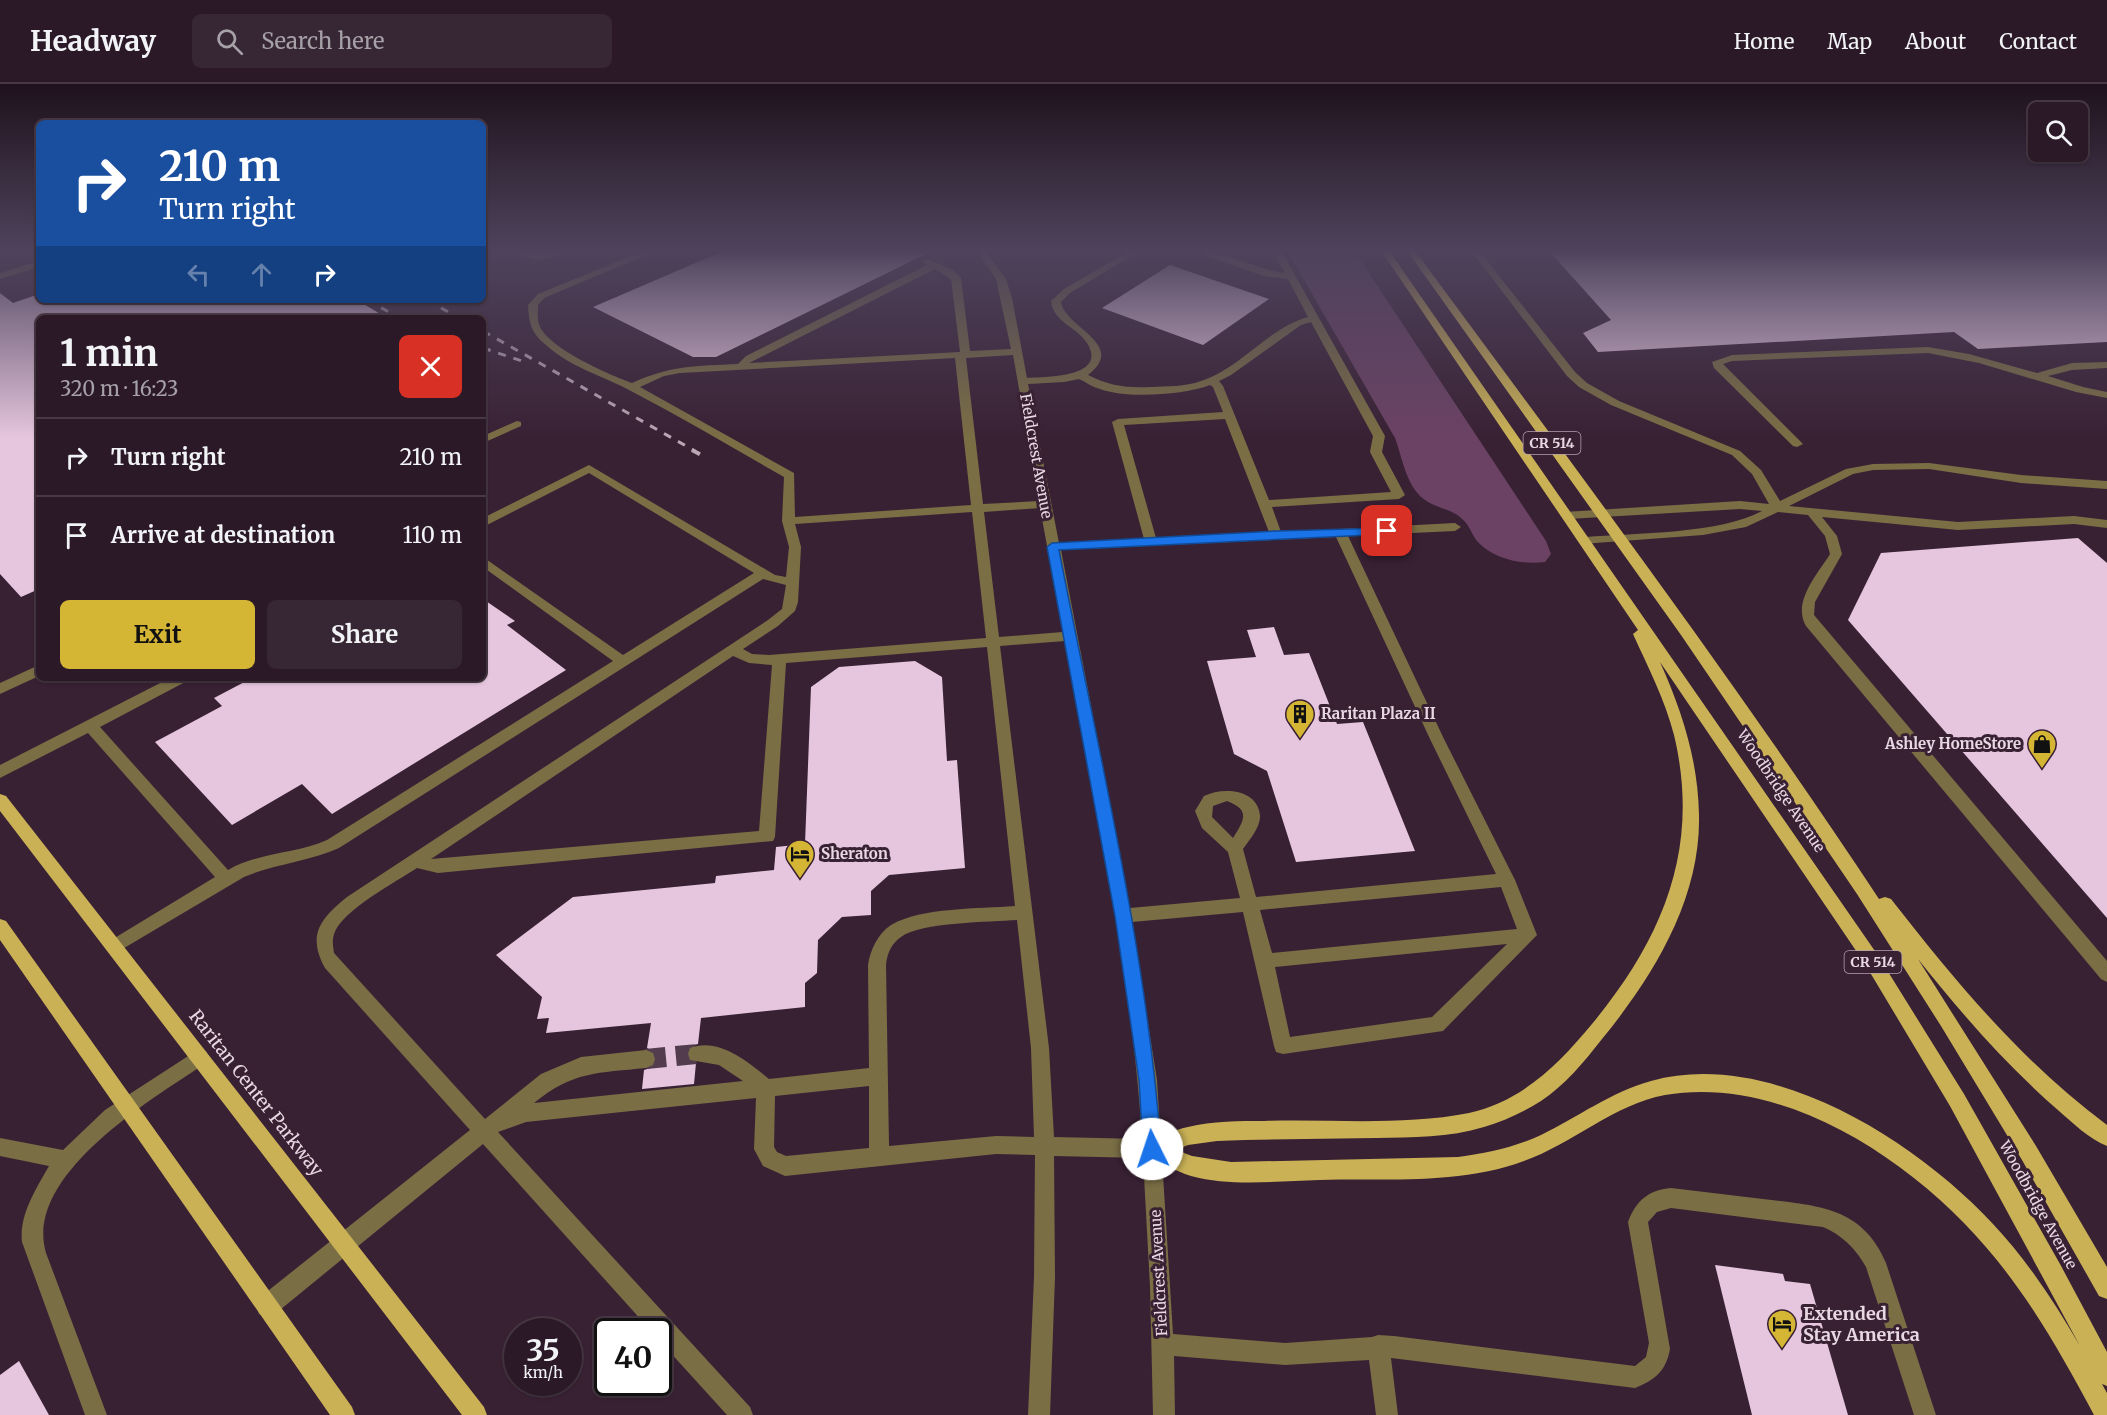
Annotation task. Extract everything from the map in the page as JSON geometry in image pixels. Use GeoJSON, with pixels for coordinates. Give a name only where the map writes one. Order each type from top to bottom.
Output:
{"type":"FeatureCollection","features":[{"type":"Feature","properties":{"kind":"main road","name":"Woodbridge Avenue"},"geometry":{"type":"LineString","coordinates":[[1429,314],[1792,842],[1899,1004],[1967,1117],[2053,1271],[2107,1376]]}},
{"type":"Feature","properties":{"kind":"main road","name":"Woodbridge Avenue"},"geometry":{"type":"LineString","coordinates":[[1458,314],[1789,778],[1940,1006],[2032,1157],[2107,1288]]}},
{"type":"Feature","properties":{"kind":"main road"},"geometry":{"type":"LineString","coordinates":[[1152,1149],[1188,1136],[1208,1132],[1440,1127],[1486,1117],[1525,1101],[1558,1078],[1627,995],[1665,932],[1679,892],[1688,853],[1689,791],[1682,738],[1670,701],[1640,633],[1605,569]]}},
{"type":"Feature","properties":{"kind":"main road"},"geometry":{"type":"LineString","coordinates":[[1789,778],[1978,1022],[2042,1086],[2107,1137]]}},
{"type":"Feature","properties":{"kind":"main road","name":"Raritan Center Parkway"},"geometry":{"type":"LineString","coordinates":[[0,800],[476,1415]]}},
{"type":"Feature","properties":{"kind":"main road"},"geometry":{"type":"LineString","coordinates":[[0,926],[344,1415]]}},
{"type":"Feature","properties":{"kind":"main road"},"geometry":{"type":"LineString","coordinates":[[1152,1149],[1191,1166],[1231,1172],[1458,1167],[1484,1164],[1530,1150],[1616,1103],[1648,1090],[1669,1085],[1713,1084],[1758,1090],[1781,1096],[1827,1113],[1872,1137],[1917,1170],[1986,1230],[2031,1290],[2107,1415]]}},
{"type":"Feature","properties":{"kind":"street"},"geometry":{"type":"LineString","coordinates":[[533,314],[534,326],[548,342],[585,367],[632,387],[787,472],[791,479],[788,521],[795,547],[790,606],[784,615],[733,650],[343,909],[328,926],[322,942],[323,949],[331,963],[742,1415]]}},
{"type":"Feature","properties":{"kind":"street"},"geometry":{"type":"LineString","coordinates":[[742,367],[744,362],[750,358],[837,314]]}},
{"type":"Feature","properties":{"kind":"street"},"geometry":{"type":"LineString","coordinates":[[959,314],[978,508],[1040,1048],[1044,1290],[1039,1415]]}},
{"type":"Feature","properties":{"kind":"street","name":"Fieldcrest Avenue"},"geometry":{"type":"LineString","coordinates":[[1010,314],[1123,916],[1148,1080],[1163,1344],[1164,1415]]}},
{"type":"Feature","properties":{"kind":"street"},"geometry":{"type":"LineString","coordinates":[[1059,314],[1086,336],[1095,351],[1093,366],[1081,376]]}},
{"type":"Feature","properties":{"kind":"street"},"geometry":{"type":"LineString","coordinates":[[1265,504],[1399,495],[1376,452],[1379,436],[1312,314]]}},
{"type":"Feature","properties":{"kind":"street"},"geometry":{"type":"LineString","coordinates":[[1524,314],[1571,374],[1583,385],[1632,411],[1736,453],[1757,472],[1777,507]]}},
{"type":"Feature","properties":{"kind":"street"},"geometry":{"type":"LineString","coordinates":[[1022,381],[1081,376],[1109,389],[1127,392],[1184,388],[1212,381],[1227,374],[1294,325],[1314,318]]}},
{"type":"Feature","properties":{"kind":"street"},"geometry":{"type":"LineString","coordinates":[[1797,444],[1716,362],[1732,358],[1928,350],[1949,352],[2039,376],[2071,389],[2107,395]]}},
{"type":"Feature","properties":{"kind":"street"},"geometry":{"type":"LineString","coordinates":[[632,387],[674,371],[1017,352]]}},
{"type":"Feature","properties":{"kind":"street"},"geometry":{"type":"LineString","coordinates":[[2039,376],[2059,367],[2085,364],[2107,365]]}},
{"type":"Feature","properties":{"kind":"street"},"geometry":{"type":"LineString","coordinates":[[1212,381],[1218,386],[1276,534]]}},
{"type":"Feature","properties":{"kind":"street"},"geometry":{"type":"LineString","coordinates":[[1151,542],[1118,422],[1229,415]]}},
{"type":"Feature","properties":{"kind":"street"},"geometry":{"type":"LineString","coordinates":[[486,439],[517,424]]}},
{"type":"Feature","properties":{"kind":"street"},"geometry":{"type":"LineString","coordinates":[[1586,541],[1729,527],[1760,517],[1824,482],[1850,471],[1873,467],[1929,466],[2021,479],[2107,485]]}},
{"type":"Feature","properties":{"kind":"street"},"geometry":{"type":"LineString","coordinates":[[486,521],[589,468],[762,574],[777,581],[792,582]]}},
{"type":"Feature","properties":{"kind":"street"},"geometry":{"type":"LineString","coordinates":[[788,521],[1045,504]]}},
{"type":"Feature","properties":{"kind":"street"},"geometry":{"type":"LineString","coordinates":[[1568,515],[1708,505],[1777,507],[1958,525],[2074,520],[2107,524]]}},
{"type":"Feature","properties":{"kind":"street"},"geometry":{"type":"LineString","coordinates":[[1810,510],[1832,538],[1836,549],[1836,554],[1808,602],[1807,615],[1811,623],[2107,974]]}},
{"type":"Feature","properties":{"kind":"street"},"geometry":{"type":"LineString","coordinates":[[1052,547],[1276,534],[1341,534],[1455,527]]}},
{"type":"Feature","properties":{"kind":"street"},"geometry":{"type":"LineString","coordinates":[[1341,534],[1437,739],[1507,880],[1527,935]]}},
{"type":"Feature","properties":{"kind":"street"},"geometry":{"type":"LineString","coordinates":[[486,563],[623,662]]}},
{"type":"Feature","properties":{"kind":"street"},"geometry":{"type":"LineString","coordinates":[[114,947],[247,867],[326,848],[762,574]]}},
{"type":"Feature","properties":{"kind":"street"},"geometry":{"type":"LineString","coordinates":[[733,650],[755,659],[779,659],[1069,636]]}},
{"type":"Feature","properties":{"kind":"street"},"geometry":{"type":"LineString","coordinates":[[416,860],[426,865],[438,866],[767,837],[779,659]]}},
{"type":"Feature","properties":{"kind":"street"},"geometry":{"type":"LineString","coordinates":[[0,689],[36,671]]}},
{"type":"Feature","properties":{"kind":"street"},"geometry":{"type":"LineString","coordinates":[[0,772],[176,681]]}},
{"type":"Feature","properties":{"kind":"street"},"geometry":{"type":"LineString","coordinates":[[90,726],[226,878]]}},
{"type":"Feature","properties":{"kind":"street"},"geometry":{"type":"LineString","coordinates":[[1235,849],[1265,961],[1283,1046],[1437,1025],[1527,935]]}},
{"type":"Feature","properties":{"kind":"street"},"geometry":{"type":"LineString","coordinates":[[1123,916],[1507,880]]}},
{"type":"Feature","properties":{"kind":"street"},"geometry":{"type":"LineString","coordinates":[[879,1157],[877,965],[880,951],[889,936],[913,924],[1024,912]]}},
{"type":"Feature","properties":{"kind":"street"},"geometry":{"type":"LineString","coordinates":[[1265,961],[1527,935]]}},
{"type":"Feature","properties":{"kind":"street"},"geometry":{"type":"LineString","coordinates":[[697,1054],[713,1054],[727,1059],[766,1088]]}},
{"type":"Feature","properties":{"kind":"street"},"geometry":{"type":"LineString","coordinates":[[96,1415],[34,1250],[31,1231],[33,1221],[49,1185],[65,1160],[86,1138],[200,1057]]}},
{"type":"Feature","properties":{"kind":"street"},"geometry":{"type":"LineString","coordinates":[[267,1306],[536,1088],[570,1068],[646,1059]]}},
{"type":"Feature","properties":{"kind":"street"},"geometry":{"type":"LineString","coordinates":[[483,1130],[502,1120],[526,1113],[878,1076]]}},
{"type":"Feature","properties":{"kind":"street"},"geometry":{"type":"LineString","coordinates":[[766,1088],[763,1143],[766,1155],[770,1159],[791,1167],[980,1146],[1043,1145],[1152,1149]]}},
{"type":"Feature","properties":{"kind":"street"},"geometry":{"type":"LineString","coordinates":[[0,1147],[65,1160]]}},
{"type":"Feature","properties":{"kind":"street"},"geometry":{"type":"LineString","coordinates":[[1163,1344],[1285,1354],[1322,1353],[1378,1346],[1428,1350],[1635,1377],[1654,1365],[1660,1343],[1638,1229],[1640,1217],[1646,1207],[1657,1200],[1671,1198],[1814,1216],[1830,1220],[1847,1229],[1871,1256],[1925,1415]]}},
{"type":"Feature","properties":{"kind":"street"},"geometry":{"type":"LineString","coordinates":[[1378,1346],[1387,1415]]}},
{"type":"Feature","properties":{"kind":"shaded area"},"geometry":{"type":"Polygon","coordinates":[[[1324,314],[1396,314],[1546,541],[1551,554],[1545,562],[1526,563],[1491,552],[1477,541],[1458,515],[1428,502],[1410,482],[1395,438],[1324,314]]]}},
{"type":"Feature","properties":{"kind":"building"},"geometry":{"type":"Polygon","coordinates":[[[0,314],[382,315],[36,315],[36,590],[21,597],[0,574],[0,314]]]}},
{"type":"Feature","properties":{"kind":"building"},"geometry":{"type":"Polygon","coordinates":[[[607,314],[803,314],[716,357],[693,357],[607,314]]]}},
{"type":"Feature","properties":{"kind":"building"},"geometry":{"type":"Polygon","coordinates":[[[1119,314],[1247,314],[1203,345],[1119,314]]]}},
{"type":"Feature","properties":{"kind":"building"},"geometry":{"type":"Polygon","coordinates":[[[1606,314],[2107,314],[2107,342],[1978,349],[1954,332],[1598,352],[1583,333],[1611,320],[1606,314]]]}},
{"type":"Feature","properties":{"kind":"building","name":"Ashley HomeStore"},"geometry":{"type":"Polygon","coordinates":[[[2078,538],[2107,563],[2107,918],[1848,620],[1881,553],[2078,538]]]}},
{"type":"Feature","properties":{"kind":"building"},"geometry":{"type":"Polygon","coordinates":[[[486,601],[515,621],[507,625],[566,670],[332,814],[302,784],[232,825],[155,742],[222,706],[214,698],[246,681],[486,681],[486,601]]]}},
{"type":"Feature","properties":{"kind":"building","name":"Raritan Plaza II"},"geometry":{"type":"Polygon","coordinates":[[[1274,627],[1284,655],[1309,653],[1337,724],[1363,722],[1415,851],[1296,862],[1267,771],[1234,754],[1207,661],[1256,657],[1247,630],[1274,627]]]}},
{"type":"Feature","properties":{"kind":"building","name":"Sheraton"},"geometry":{"type":"Polygon","coordinates":[[[915,661],[942,677],[947,761],[957,760],[965,868],[889,875],[871,891],[871,915],[842,917],[818,940],[817,973],[805,983],[805,1007],[701,1018],[698,1044],[689,1046],[686,1053],[688,1061],[696,1063],[694,1084],[642,1089],[644,1070],[654,1067],[657,1060],[655,1052],[647,1048],[651,1023],[546,1033],[549,1018],[537,1019],[542,997],[496,955],[573,897],[715,883],[716,876],[774,870],[776,847],[805,844],[811,687],[839,667],[915,661]]]}},
{"type":"Feature","properties":{"kind":"building","name":"Extended Stay America"},"geometry":{"type":"Polygon","coordinates":[[[1715,1265],[1783,1274],[1785,1281],[1810,1284],[1848,1415],[1752,1415],[1715,1265]]]}},
{"type":"Feature","properties":{"kind":"building"},"geometry":{"type":"Polygon","coordinates":[[[19,1361],[49,1415],[0,1415],[0,1375],[19,1361]]]}},
{"type":"Feature","properties":{"kind":"tunnel"},"geometry":{"type":"LineString","coordinates":[[646,1059],[697,1054]]}},
{"type":"Feature","properties":{"kind":"railway"},"geometry":{"type":"LineString","coordinates":[[486,333],[695,451]]}},
{"type":"Feature","properties":{"kind":"railway"},"geometry":{"type":"LineString","coordinates":[[486,349],[522,361]]}},
{"type":"Feature","properties":{"kind":"railway"},"geometry":{"type":"LineString","coordinates":[[692,450],[705,457]]}},
{"type":"Feature","properties":{"kind":"place","name":"Raritan Plaza II"},"geometry":{"type":"Point","coordinates":[1300,740]}},
{"type":"Feature","properties":{"kind":"place","name":"Ashley HomeStore"},"geometry":{"type":"Point","coordinates":[2042,770]}},
{"type":"Feature","properties":{"kind":"place","name":"Sheraton"},"geometry":{"type":"Point","coordinates":[800,880]}},
{"type":"Feature","properties":{"kind":"place","name":"Extended Stay America"},"geometry":{"type":"Point","coordinates":[1782,1350]}},
{"type":"Feature","properties":{"kind":"route"},"geometry":{"type":"LineString","coordinates":[[1152,1149],[1148,1080],[1123,916],[1052,547],[1276,534],[1387,531]]}}]}
